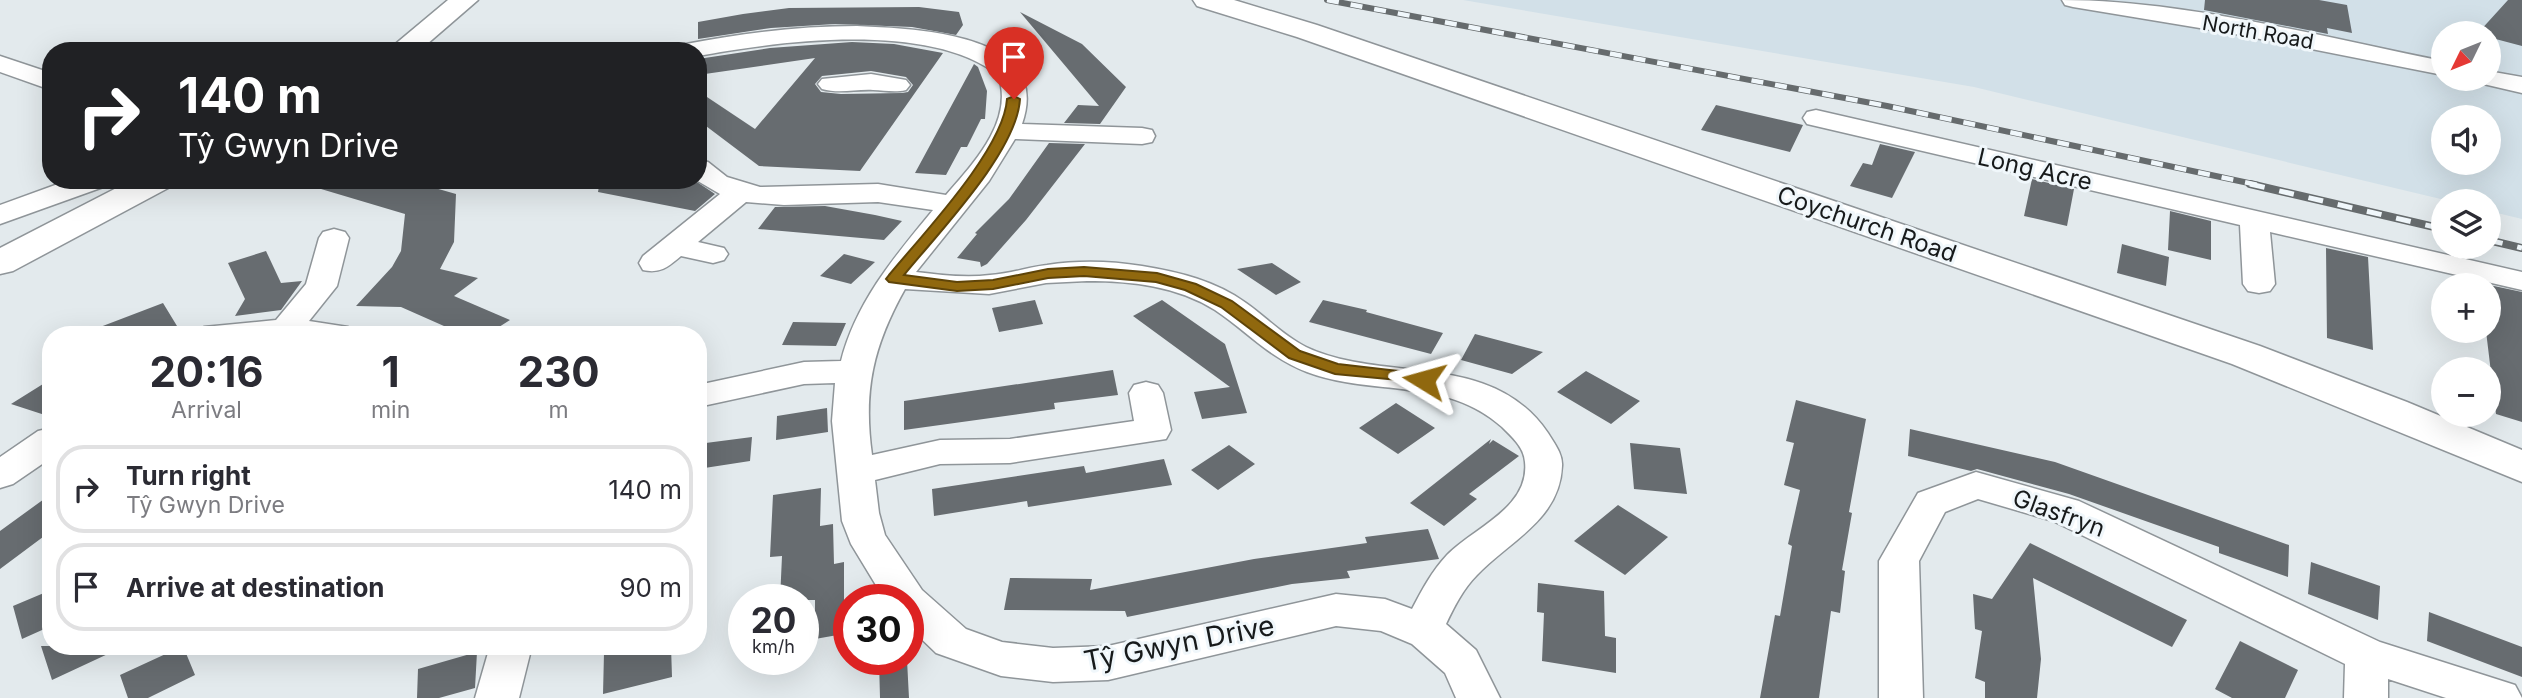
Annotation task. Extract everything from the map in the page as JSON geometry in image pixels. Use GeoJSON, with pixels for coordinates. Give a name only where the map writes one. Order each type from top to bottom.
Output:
{"type":"FeatureCollection","features":[{"type":"Feature","properties":{"kind":"main road"},"geometry":{"type":"LineString","coordinates":[[412,42],[465,0]]}},
{"type":"Feature","properties":{"kind":"main road","name":"Coychurch Road"},"geometry":{"type":"LineString","coordinates":[[1206,0],[1376,55],[2246,355],[2393,412],[2522,467]]}},
{"type":"Feature","properties":{"kind":"main road"},"geometry":{"type":"LineString","coordinates":[[0,263],[140,189]]}},
{"type":"Feature","properties":{"kind":"street","name":"North Road"},"geometry":{"type":"LineString","coordinates":[[2073,0],[2230,26],[2431,66]]}},
{"type":"Feature","properties":{"kind":"street","name":"Tŷ Gwyn Drive"},"geometry":{"type":"LineString","coordinates":[[707,47],[811,34],[855,33],[892,65]]}},
{"type":"Feature","properties":{"kind":"street","name":"Tŷ Gwyn Drive"},"geometry":{"type":"LineString","coordinates":[[831,84],[960,45],[1006,69],[1014,85],[1013,114],[1006,131],[983,168],[894,279],[867,328],[855,371],[850,408],[863,528],[898,584]]}},
{"type":"Feature","properties":{"kind":"street"},"geometry":{"type":"LineString","coordinates":[[0,63],[42,79]]}},
{"type":"Feature","properties":{"kind":"street"},"geometry":{"type":"LineString","coordinates":[[2501,81],[2522,85]]}},
{"type":"Feature","properties":{"kind":"street","name":"Long Acre"},"geometry":{"type":"LineString","coordinates":[[1816,118],[2522,281]]}},
{"type":"Feature","properties":{"kind":"street"},"geometry":{"type":"LineString","coordinates":[[1006,131],[1150,137]]}},
{"type":"Feature","properties":{"kind":"street"},"geometry":{"type":"LineString","coordinates":[[707,177],[739,193],[786,197],[877,193],[953,205]]}},
{"type":"Feature","properties":{"kind":"street"},"geometry":{"type":"LineString","coordinates":[[0,215],[71,189]]}},
{"type":"Feature","properties":{"kind":"street"},"geometry":{"type":"LineString","coordinates":[[713,254],[665,255],[739,193]]}},
{"type":"Feature","properties":{"kind":"street"},"geometry":{"type":"LineString","coordinates":[[2254,219],[2259,284]]}},
{"type":"Feature","properties":{"kind":"street"},"geometry":{"type":"LineString","coordinates":[[289,326],[321,286],[334,238]]}},
{"type":"Feature","properties":{"kind":"street"},"geometry":{"type":"LineString","coordinates":[[894,279],[957,286],[993,284],[1048,274],[1084,271],[1157,278],[1191,287],[1227,304],[1294,354],[1335,369],[1443,382],[1480,396],[1511,413],[1534,439],[1545,463],[1538,493],[1513,526],[1462,564],[1438,594],[1423,630]]}},
{"type":"Feature","properties":{"kind":"street"},"geometry":{"type":"LineString","coordinates":[[707,394],[804,373],[855,371]]}},
{"type":"Feature","properties":{"kind":"street"},"geometry":{"type":"LineString","coordinates":[[856,472],[940,453],[1010,451],[1153,430],[1146,393]]}},
{"type":"Feature","properties":{"kind":"street"},"geometry":{"type":"LineString","coordinates":[[0,475],[42,446]]}},
{"type":"Feature","properties":{"kind":"street","name":"Glasfryn"},"geometry":{"type":"LineString","coordinates":[[1901,698],[1899,561],[1931,503],[1976,485],[2067,511],[2367,655],[2500,698]]}},
{"type":"Feature","properties":{"kind":"street","name":"Tŷ Gwyn Drive"},"geometry":{"type":"LineString","coordinates":[[924,616],[951,641],[1001,659],[1053,665],[1108,663],[1336,610],[1385,615],[1423,630],[1461,662],[1478,698]]}},
{"type":"Feature","properties":{"kind":"street"},"geometry":{"type":"LineString","coordinates":[[497,698],[509,655]]}},
{"type":"Feature","properties":{"kind":"street"},"geometry":{"type":"LineString","coordinates":[[2366,698],[2367,655]]}},
{"type":"Feature","properties":{"kind":"shaded area"},"geometry":{"type":"Polygon","coordinates":[[[1463,0],[2522,0],[2522,219],[2501,214],[2501,189],[2431,189],[2431,197],[1974,87],[1463,0]]]}},
{"type":"Feature","properties":{"kind":"building"},"geometry":{"type":"Polygon","coordinates":[[[2205,0],[2319,0],[2347,5],[2352,33],[2327,28],[2328,34],[2204,10],[2205,0]]]}},
{"type":"Feature","properties":{"kind":"building"},"geometry":{"type":"Polygon","coordinates":[[[2508,0],[2522,0],[2522,46],[2501,40],[2501,21],[2489,21],[2508,0]]]}},
{"type":"Feature","properties":{"kind":"building"},"geometry":{"type":"Polygon","coordinates":[[[919,7],[959,12],[963,25],[956,35],[912,27],[835,24],[771,28],[698,39],[698,22],[743,14],[789,8],[919,7]]]}},
{"type":"Feature","properties":{"kind":"building"},"geometry":{"type":"Polygon","coordinates":[[[1020,12],[1082,44],[1126,87],[1100,124],[1064,123],[1078,105],[1099,106],[1020,12]]]}},
{"type":"Feature","properties":{"kind":"building"},"geometry":{"type":"Polygon","coordinates":[[[852,42],[894,44],[943,53],[860,171],[759,166],[707,127],[707,97],[755,129],[815,58],[707,74],[707,58],[770,48],[852,42]],[[871,71],[822,76],[815,84],[821,92],[841,94],[902,93],[908,92],[913,85],[906,77],[871,71]]]}},
{"type":"Feature","properties":{"kind":"building"},"geometry":{"type":"Polygon","coordinates":[[[974,64],[978,67],[987,91],[985,119],[981,119],[967,147],[961,147],[946,175],[915,173],[974,64]]]}},
{"type":"Feature","properties":{"kind":"building"},"geometry":{"type":"Polygon","coordinates":[[[1716,105],[1803,125],[1790,152],[1701,130],[1716,105]]]}},
{"type":"Feature","properties":{"kind":"building"},"geometry":{"type":"Polygon","coordinates":[[[1049,143],[1085,144],[1026,220],[987,264],[981,267],[980,262],[957,258],[977,234],[975,233],[1009,199],[1049,143]]]}},
{"type":"Feature","properties":{"kind":"building"},"geometry":{"type":"Polygon","coordinates":[[[1880,144],[1915,152],[1892,198],[1850,186],[1863,163],[1872,165],[1880,144]]]}},
{"type":"Feature","properties":{"kind":"building"},"geometry":{"type":"Polygon","coordinates":[[[2032,179],[2074,189],[2067,226],[2024,216],[2032,179]]]}},
{"type":"Feature","properties":{"kind":"building"},"geometry":{"type":"Polygon","coordinates":[[[321,189],[438,189],[456,194],[454,242],[440,269],[478,278],[454,296],[510,320],[501,326],[444,326],[401,307],[356,306],[392,267],[401,251],[405,214],[321,189]]]}},
{"type":"Feature","properties":{"kind":"building"},"geometry":{"type":"Polygon","coordinates":[[[598,189],[707,189],[715,194],[695,211],[598,192],[598,189]]]}},
{"type":"Feature","properties":{"kind":"building"},"geometry":{"type":"Polygon","coordinates":[[[825,206],[902,221],[884,240],[758,229],[775,207],[825,206]]]}},
{"type":"Feature","properties":{"kind":"building"},"geometry":{"type":"Polygon","coordinates":[[[2170,211],[2211,221],[2211,260],[2168,250],[2170,211]]]}},
{"type":"Feature","properties":{"kind":"building"},"geometry":{"type":"Polygon","coordinates":[[[2122,244],[2169,257],[2166,286],[2117,273],[2122,244]]]}},
{"type":"Feature","properties":{"kind":"building"},"geometry":{"type":"Polygon","coordinates":[[[2326,248],[2368,257],[2373,350],[2327,338],[2326,248]]]}},
{"type":"Feature","properties":{"kind":"building"},"geometry":{"type":"Polygon","coordinates":[[[266,251],[281,283],[302,281],[281,310],[235,316],[245,299],[228,263],[266,251]]]}},
{"type":"Feature","properties":{"kind":"building"},"geometry":{"type":"Polygon","coordinates":[[[844,254],[875,262],[851,284],[820,276],[844,254]]]}},
{"type":"Feature","properties":{"kind":"building"},"geometry":{"type":"Polygon","coordinates":[[[1272,263],[1301,282],[1276,295],[1237,269],[1272,263]]]}},
{"type":"Feature","properties":{"kind":"building"},"geometry":{"type":"Polygon","coordinates":[[[2501,288],[2522,292],[2522,422],[2501,416],[2501,357],[2489,357],[2487,343],[2501,343],[2501,288]]]}},
{"type":"Feature","properties":{"kind":"building"},"geometry":{"type":"Polygon","coordinates":[[[1035,300],[1043,324],[999,332],[992,308],[1035,300]]]}},
{"type":"Feature","properties":{"kind":"building"},"geometry":{"type":"Polygon","coordinates":[[[1162,300],[1225,344],[1247,413],[1202,419],[1194,392],[1230,387],[1133,316],[1162,300]]]}},
{"type":"Feature","properties":{"kind":"building"},"geometry":{"type":"Polygon","coordinates":[[[1323,300],[1443,333],[1431,354],[1309,322],[1323,300]]]}},
{"type":"Feature","properties":{"kind":"building"},"geometry":{"type":"Polygon","coordinates":[[[163,303],[177,326],[103,326],[163,303]]]}},
{"type":"Feature","properties":{"kind":"building"},"geometry":{"type":"Polygon","coordinates":[[[793,322],[846,323],[836,346],[782,345],[793,322]]]}},
{"type":"Feature","properties":{"kind":"building"},"geometry":{"type":"Polygon","coordinates":[[[1475,334],[1543,352],[1512,374],[1461,360],[1475,334]]]}},
{"type":"Feature","properties":{"kind":"building"},"geometry":{"type":"Polygon","coordinates":[[[1113,370],[1118,395],[1054,403],[1055,409],[904,430],[904,401],[1113,370]]]}},
{"type":"Feature","properties":{"kind":"building"},"geometry":{"type":"Polygon","coordinates":[[[1586,371],[1640,401],[1611,424],[1557,392],[1586,371]]]}},
{"type":"Feature","properties":{"kind":"building"},"geometry":{"type":"Polygon","coordinates":[[[42,385],[42,414],[11,404],[42,385]]]}},
{"type":"Feature","properties":{"kind":"building"},"geometry":{"type":"Polygon","coordinates":[[[1796,400],[1866,419],[1849,512],[1852,513],[1842,570],[1845,571],[1840,613],[1831,611],[1819,698],[1760,698],[1775,615],[1780,616],[1792,546],[1788,544],[1800,490],[1784,485],[1794,443],[1786,441],[1796,400]]]}},
{"type":"Feature","properties":{"kind":"building"},"geometry":{"type":"Polygon","coordinates":[[[1396,403],[1435,428],[1398,454],[1359,428],[1396,403]]]}},
{"type":"Feature","properties":{"kind":"building"},"geometry":{"type":"Polygon","coordinates":[[[827,408],[828,432],[776,440],[777,416],[827,408]]]}},
{"type":"Feature","properties":{"kind":"building"},"geometry":{"type":"Polygon","coordinates":[[[1910,429],[2055,462],[2289,545],[2288,577],[2219,553],[2219,547],[2069,494],[1977,469],[1971,471],[1908,456],[1910,429]]]}},
{"type":"Feature","properties":{"kind":"building"},"geometry":{"type":"Polygon","coordinates":[[[752,437],[750,461],[707,468],[707,443],[752,437]]]}},
{"type":"Feature","properties":{"kind":"building"},"geometry":{"type":"Polygon","coordinates":[[[1491,439],[1489,444],[1493,440],[1519,456],[1469,494],[1477,499],[1444,526],[1410,503],[1491,439]]]}},
{"type":"Feature","properties":{"kind":"building"},"geometry":{"type":"Polygon","coordinates":[[[1630,443],[1680,448],[1687,494],[1634,489],[1630,443]]]}},
{"type":"Feature","properties":{"kind":"building"},"geometry":{"type":"Polygon","coordinates":[[[1229,445],[1255,464],[1218,490],[1191,470],[1229,445]]]}},
{"type":"Feature","properties":{"kind":"building"},"geometry":{"type":"Polygon","coordinates":[[[1164,459],[1172,485],[1028,507],[1027,501],[934,516],[932,489],[1084,466],[1086,473],[1164,459]]]}},
{"type":"Feature","properties":{"kind":"building"},"geometry":{"type":"Polygon","coordinates":[[[821,488],[820,526],[833,524],[834,564],[844,562],[844,584],[833,584],[833,636],[819,638],[819,584],[781,584],[782,556],[770,557],[773,495],[821,488]]]}},
{"type":"Feature","properties":{"kind":"building"},"geometry":{"type":"Polygon","coordinates":[[[42,501],[42,538],[0,569],[0,531],[42,501]]]}},
{"type":"Feature","properties":{"kind":"building"},"geometry":{"type":"Polygon","coordinates":[[[1618,505],[1668,537],[1625,575],[1574,541],[1618,505]]]}},
{"type":"Feature","properties":{"kind":"building"},"geometry":{"type":"Polygon","coordinates":[[[1428,529],[1439,559],[1347,571],[1350,578],[1292,584],[1127,617],[1125,611],[1004,610],[1010,578],[1092,579],[1090,590],[1254,559],[1367,543],[1365,537],[1428,529]]]}},
{"type":"Feature","properties":{"kind":"building"},"geometry":{"type":"Polygon","coordinates":[[[2030,543],[2187,620],[2172,647],[2033,578],[2041,659],[2037,698],[1985,698],[1985,682],[1975,678],[1982,631],[1975,629],[1973,594],[1992,599],[2030,543]]]}},
{"type":"Feature","properties":{"kind":"building"},"geometry":{"type":"Polygon","coordinates":[[[2311,562],[2380,586],[2378,620],[2308,594],[2311,562]]]}},
{"type":"Feature","properties":{"kind":"building"},"geometry":{"type":"Polygon","coordinates":[[[1538,583],[1604,591],[1605,636],[1616,638],[1616,673],[1542,661],[1544,613],[1537,612],[1538,583]]]}},
{"type":"Feature","properties":{"kind":"building"},"geometry":{"type":"Polygon","coordinates":[[[42,594],[42,630],[22,639],[13,606],[42,594]]]}},
{"type":"Feature","properties":{"kind":"building"},"geometry":{"type":"Polygon","coordinates":[[[2429,612],[2522,647],[2522,677],[2427,641],[2429,612]]]}},
{"type":"Feature","properties":{"kind":"building"},"geometry":{"type":"Polygon","coordinates":[[[2240,641],[2298,670],[2285,698],[2232,698],[2215,689],[2240,641]]]}},
{"type":"Feature","properties":{"kind":"building"},"geometry":{"type":"Polygon","coordinates":[[[44,655],[106,655],[52,680],[44,655]]]}},
{"type":"Feature","properties":{"kind":"building"},"geometry":{"type":"Polygon","coordinates":[[[163,655],[187,655],[195,675],[148,698],[128,698],[120,675],[163,655]]]}},
{"type":"Feature","properties":{"kind":"building"},"geometry":{"type":"Polygon","coordinates":[[[467,655],[477,655],[475,688],[439,698],[417,698],[418,669],[467,655]]]}},
{"type":"Feature","properties":{"kind":"building"},"geometry":{"type":"Polygon","coordinates":[[[604,655],[671,655],[672,677],[603,694],[604,655]]]}},
{"type":"Feature","properties":{"kind":"building"},"geometry":{"type":"Polygon","coordinates":[[[879,675],[908,675],[909,698],[880,698],[879,675]]]}},
{"type":"Feature","properties":{"kind":"railway"},"geometry":{"type":"LineString","coordinates":[[1327,0],[1887,106],[2258,185]]}},
{"type":"Feature","properties":{"kind":"railway"},"geometry":{"type":"LineString","coordinates":[[2250,184],[2431,226]]}},
{"type":"Feature","properties":{"kind":"railway"},"geometry":{"type":"LineString","coordinates":[[2501,243],[2522,248]]}},
{"type":"Feature","properties":{"kind":"route"},"geometry":{"type":"LineString","coordinates":[[1014,99],[1013,114],[1006,131],[983,168],[894,279],[957,286],[993,284],[1048,274],[1084,271],[1157,278],[1191,287],[1227,304],[1294,354],[1335,369],[1424,380]]}}]}
